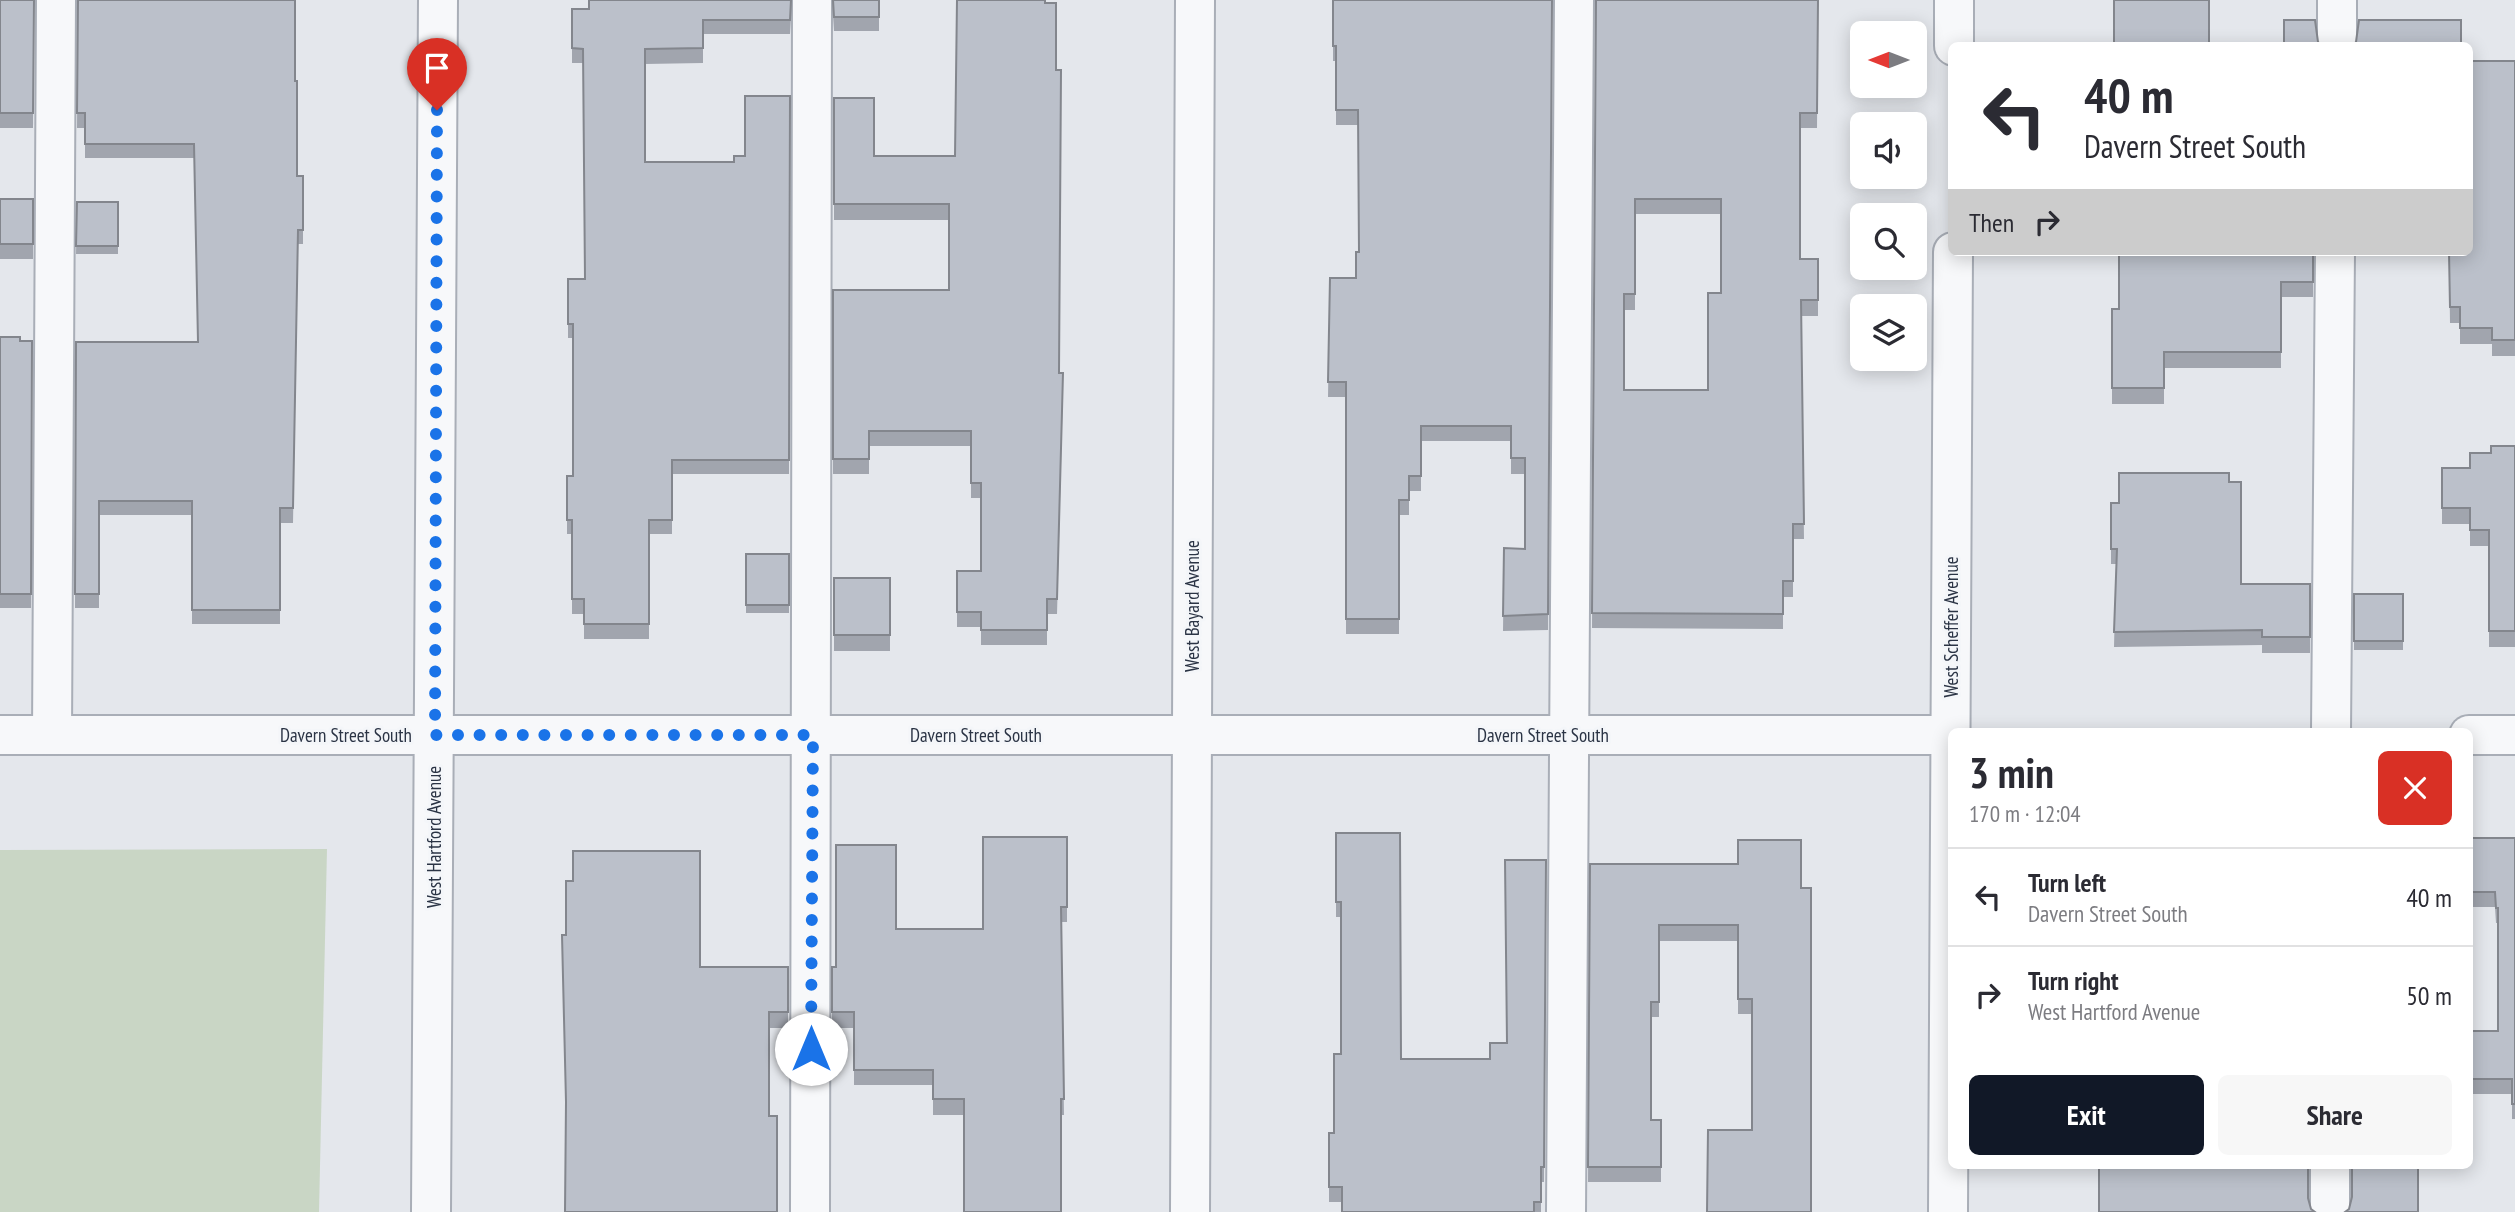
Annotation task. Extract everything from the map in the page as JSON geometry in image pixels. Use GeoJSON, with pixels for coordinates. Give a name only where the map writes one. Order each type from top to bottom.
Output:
{"type":"FeatureCollection","features":[{"type":"Feature","properties":{"kind":"street"},"geometry":{"type":"LineString","coordinates":[[52,735],[56,0]]}},
{"type":"Feature","properties":{"kind":"street","name":"West Hartford Avenue"},"geometry":{"type":"LineString","coordinates":[[431,1212],[438,0]]}},
{"type":"Feature","properties":{"kind":"street"},"geometry":{"type":"LineString","coordinates":[[810,1212],[813,735],[812,0]]}},
{"type":"Feature","properties":{"kind":"street","name":"West Bayard Avenue"},"geometry":{"type":"LineString","coordinates":[[1190,1212],[1195,0]]}},
{"type":"Feature","properties":{"kind":"street"},"geometry":{"type":"LineString","coordinates":[[1566,1212],[1574,0]]}},
{"type":"Feature","properties":{"kind":"street"},"geometry":{"type":"LineString","coordinates":[[1954,0],[1954,42]]}},
{"type":"Feature","properties":{"kind":"street"},"geometry":{"type":"LineString","coordinates":[[2337,0],[2337,42]]}},
{"type":"Feature","properties":{"kind":"street","name":"West Scheffer Avenue"},"geometry":{"type":"LineString","coordinates":[[1951,728],[1953,256]]}},
{"type":"Feature","properties":{"kind":"street"},"geometry":{"type":"LineString","coordinates":[[2331,728],[2335,256]]}},
{"type":"Feature","properties":{"kind":"street","name":"Davern Street South"},"geometry":{"type":"LineString","coordinates":[[0,735],[1948,735]]}},
{"type":"Feature","properties":{"kind":"street"},"geometry":{"type":"LineString","coordinates":[[2473,736],[2515,736]]}},
{"type":"Feature","properties":{"kind":"street","name":"West Scheffer Avenue"},"geometry":{"type":"LineString","coordinates":[[1948,1169],[1948,1212]]}},
{"type":"Feature","properties":{"kind":"street"},"geometry":{"type":"LineString","coordinates":[[2330,1169],[2330,1212]]}},
{"type":"Feature","properties":{"kind":"green space"},"geometry":{"type":"Polygon","coordinates":[[[327,849],[319,1212],[0,1212],[0,850],[327,849]]]}},
{"type":"Feature","properties":{"kind":"building"},"geometry":{"type":"Polygon","coordinates":[[[0,0],[34,0],[33,113],[0,113],[0,0]]]}},
{"type":"Feature","properties":{"kind":"building"},"geometry":{"type":"Polygon","coordinates":[[[78,0],[295,0],[297,176],[303,176],[303,230],[298,230],[293,508],[280,508],[280,610],[192,610],[192,501],[99,501],[99,594],[75,594],[76,342],[198,342],[194,144],[85,144],[85,113],[77,113],[78,0]]]}},
{"type":"Feature","properties":{"kind":"building"},"geometry":{"type":"Polygon","coordinates":[[[589,0],[791,0],[790,20],[703,20],[703,48],[645,49],[645,162],[734,162],[734,156],[745,156],[745,96],[790,96],[789,460],[672,460],[672,520],[649,520],[649,624],[584,624],[584,599],[572,599],[572,520],[567,520],[567,476],[573,476],[573,324],[568,324],[568,279],[585,279],[583,49],[572,48],[572,9],[589,9],[589,0]]]}},
{"type":"Feature","properties":{"kind":"building"},"geometry":{"type":"Polygon","coordinates":[[[833,0],[879,0],[879,17],[834,17],[833,0]]]}},
{"type":"Feature","properties":{"kind":"building"},"geometry":{"type":"Polygon","coordinates":[[[957,0],[1045,0],[1045,3],[1056,3],[1056,70],[1061,70],[1059,373],[1063,373],[1057,599],[1047,599],[1047,630],[981,630],[981,612],[957,612],[957,571],[981,571],[981,483],[971,483],[971,431],[869,431],[869,459],[833,459],[833,290],[949,290],[949,204],[834,204],[834,98],[874,98],[874,156],[955,156],[957,0]]]}},
{"type":"Feature","properties":{"kind":"building"},"geometry":{"type":"Polygon","coordinates":[[[1333,0],[1552,0],[1548,614],[1503,616],[1504,548],[1525,549],[1525,458],[1511,458],[1511,426],[1421,426],[1421,476],[1409,476],[1409,500],[1399,500],[1399,619],[1346,619],[1346,382],[1328,382],[1330,278],[1356,278],[1356,252],[1359,252],[1358,110],[1336,110],[1333,0]]]}},
{"type":"Feature","properties":{"kind":"building"},"geometry":{"type":"Polygon","coordinates":[[[1596,0],[1818,0],[1817,113],[1800,113],[1800,259],[1818,259],[1818,300],[1801,300],[1804,524],[1793,524],[1793,581],[1783,581],[1783,614],[1592,613],[1596,0]],[[1635,199],[1635,294],[1624,294],[1624,390],[1708,390],[1708,293],[1721,293],[1721,199],[1635,199]]]}},
{"type":"Feature","properties":{"kind":"building"},"geometry":{"type":"Polygon","coordinates":[[[2114,0],[2209,0],[2209,42],[2114,42],[2114,0]]]}},
{"type":"Feature","properties":{"kind":"building"},"geometry":{"type":"Polygon","coordinates":[[[2284,20],[2315,20],[2318,42],[2284,42],[2284,20]]]}},
{"type":"Feature","properties":{"kind":"building"},"geometry":{"type":"Polygon","coordinates":[[[2359,20],[2461,20],[2461,42],[2356,42],[2359,20]]]}},
{"type":"Feature","properties":{"kind":"building"},"geometry":{"type":"Polygon","coordinates":[[[2473,61],[2515,61],[2515,340],[2492,340],[2492,328],[2460,328],[2460,307],[2450,307],[2449,256],[2473,256],[2473,61]]]}},
{"type":"Feature","properties":{"kind":"building"},"geometry":{"type":"Polygon","coordinates":[[[0,199],[33,199],[33,244],[0,244],[0,199]]]}},
{"type":"Feature","properties":{"kind":"building"},"geometry":{"type":"Polygon","coordinates":[[[77,202],[118,202],[118,246],[76,246],[77,202]]]}},
{"type":"Feature","properties":{"kind":"building"},"geometry":{"type":"Polygon","coordinates":[[[2119,256],[2313,256],[2313,282],[2281,282],[2281,352],[2164,352],[2164,388],[2112,388],[2112,309],[2119,309],[2119,256]]]}},
{"type":"Feature","properties":{"kind":"building"},"geometry":{"type":"Polygon","coordinates":[[[0,337],[20,337],[20,341],[32,341],[31,594],[0,594],[0,337]]]}},
{"type":"Feature","properties":{"kind":"building"},"geometry":{"type":"Polygon","coordinates":[[[2491,446],[2515,446],[2515,631],[2489,631],[2489,530],[2470,530],[2470,508],[2442,508],[2442,468],[2470,468],[2470,453],[2491,453],[2491,446]]]}},
{"type":"Feature","properties":{"kind":"building"},"geometry":{"type":"Polygon","coordinates":[[[2119,473],[2229,473],[2229,482],[2241,482],[2241,584],[2310,584],[2310,637],[2262,637],[2262,630],[2114,632],[2117,549],[2111,549],[2111,503],[2119,503],[2119,473]]]}},
{"type":"Feature","properties":{"kind":"building"},"geometry":{"type":"Polygon","coordinates":[[[746,554],[789,554],[789,605],[746,605],[746,554]]]}},
{"type":"Feature","properties":{"kind":"building"},"geometry":{"type":"Polygon","coordinates":[[[834,578],[890,578],[890,635],[834,635],[834,578]]]}},
{"type":"Feature","properties":{"kind":"building"},"geometry":{"type":"Polygon","coordinates":[[[2354,594],[2403,594],[2403,641],[2354,641],[2354,594]]]}},
{"type":"Feature","properties":{"kind":"building"},"geometry":{"type":"Polygon","coordinates":[[[1336,833],[1400,833],[1401,1059],[1490,1059],[1490,1043],[1507,1043],[1505,860],[1546,860],[1544,1167],[1541,1167],[1541,1202],[1534,1202],[1534,1212],[1342,1212],[1342,1187],[1329,1187],[1329,1133],[1334,1133],[1334,1054],[1341,1054],[1341,902],[1336,902],[1336,833]]]}},
{"type":"Feature","properties":{"kind":"building"},"geometry":{"type":"Polygon","coordinates":[[[983,837],[1067,837],[1067,907],[1061,907],[1064,1099],[1061,1099],[1061,1212],[964,1212],[964,1099],[933,1099],[933,1070],[854,1070],[854,1012],[832,1012],[832,967],[836,967],[836,845],[896,845],[896,929],[983,929],[983,837]]]}},
{"type":"Feature","properties":{"kind":"building"},"geometry":{"type":"Polygon","coordinates":[[[2473,838],[2515,838],[2515,1104],[2512,1104],[2512,1079],[2473,1079],[2473,1031],[2498,1031],[2498,908],[2495,892],[2473,892],[2473,838]]]}},
{"type":"Feature","properties":{"kind":"building"},"geometry":{"type":"Polygon","coordinates":[[[1738,840],[1801,840],[1801,888],[1811,888],[1811,1212],[1707,1212],[1708,1130],[1752,1130],[1752,999],[1738,999],[1738,925],[1659,925],[1659,1002],[1651,1002],[1651,1120],[1661,1120],[1661,1167],[1588,1167],[1590,864],[1738,864],[1738,840]]]}},
{"type":"Feature","properties":{"kind":"building"},"geometry":{"type":"Polygon","coordinates":[[[573,851],[700,851],[700,967],[788,967],[788,1012],[769,1012],[769,1116],[777,1116],[777,1212],[565,1212],[566,1102],[562,935],[566,935],[566,881],[573,881],[573,851]]]}},
{"type":"Feature","properties":{"kind":"building"},"geometry":{"type":"Polygon","coordinates":[[[2099,1169],[2308,1169],[2308,1198],[2311,1209],[2315,1212],[2099,1212],[2099,1169]]]}},
{"type":"Feature","properties":{"kind":"building"},"geometry":{"type":"Polygon","coordinates":[[[2352,1169],[2418,1169],[2418,1212],[2345,1212],[2349,1209],[2352,1169]]]}},
{"type":"Feature","properties":{"kind":"route"},"geometry":{"type":"LineString","coordinates":[[437,110],[435,735],[813,735],[811,1049]]}}]}
